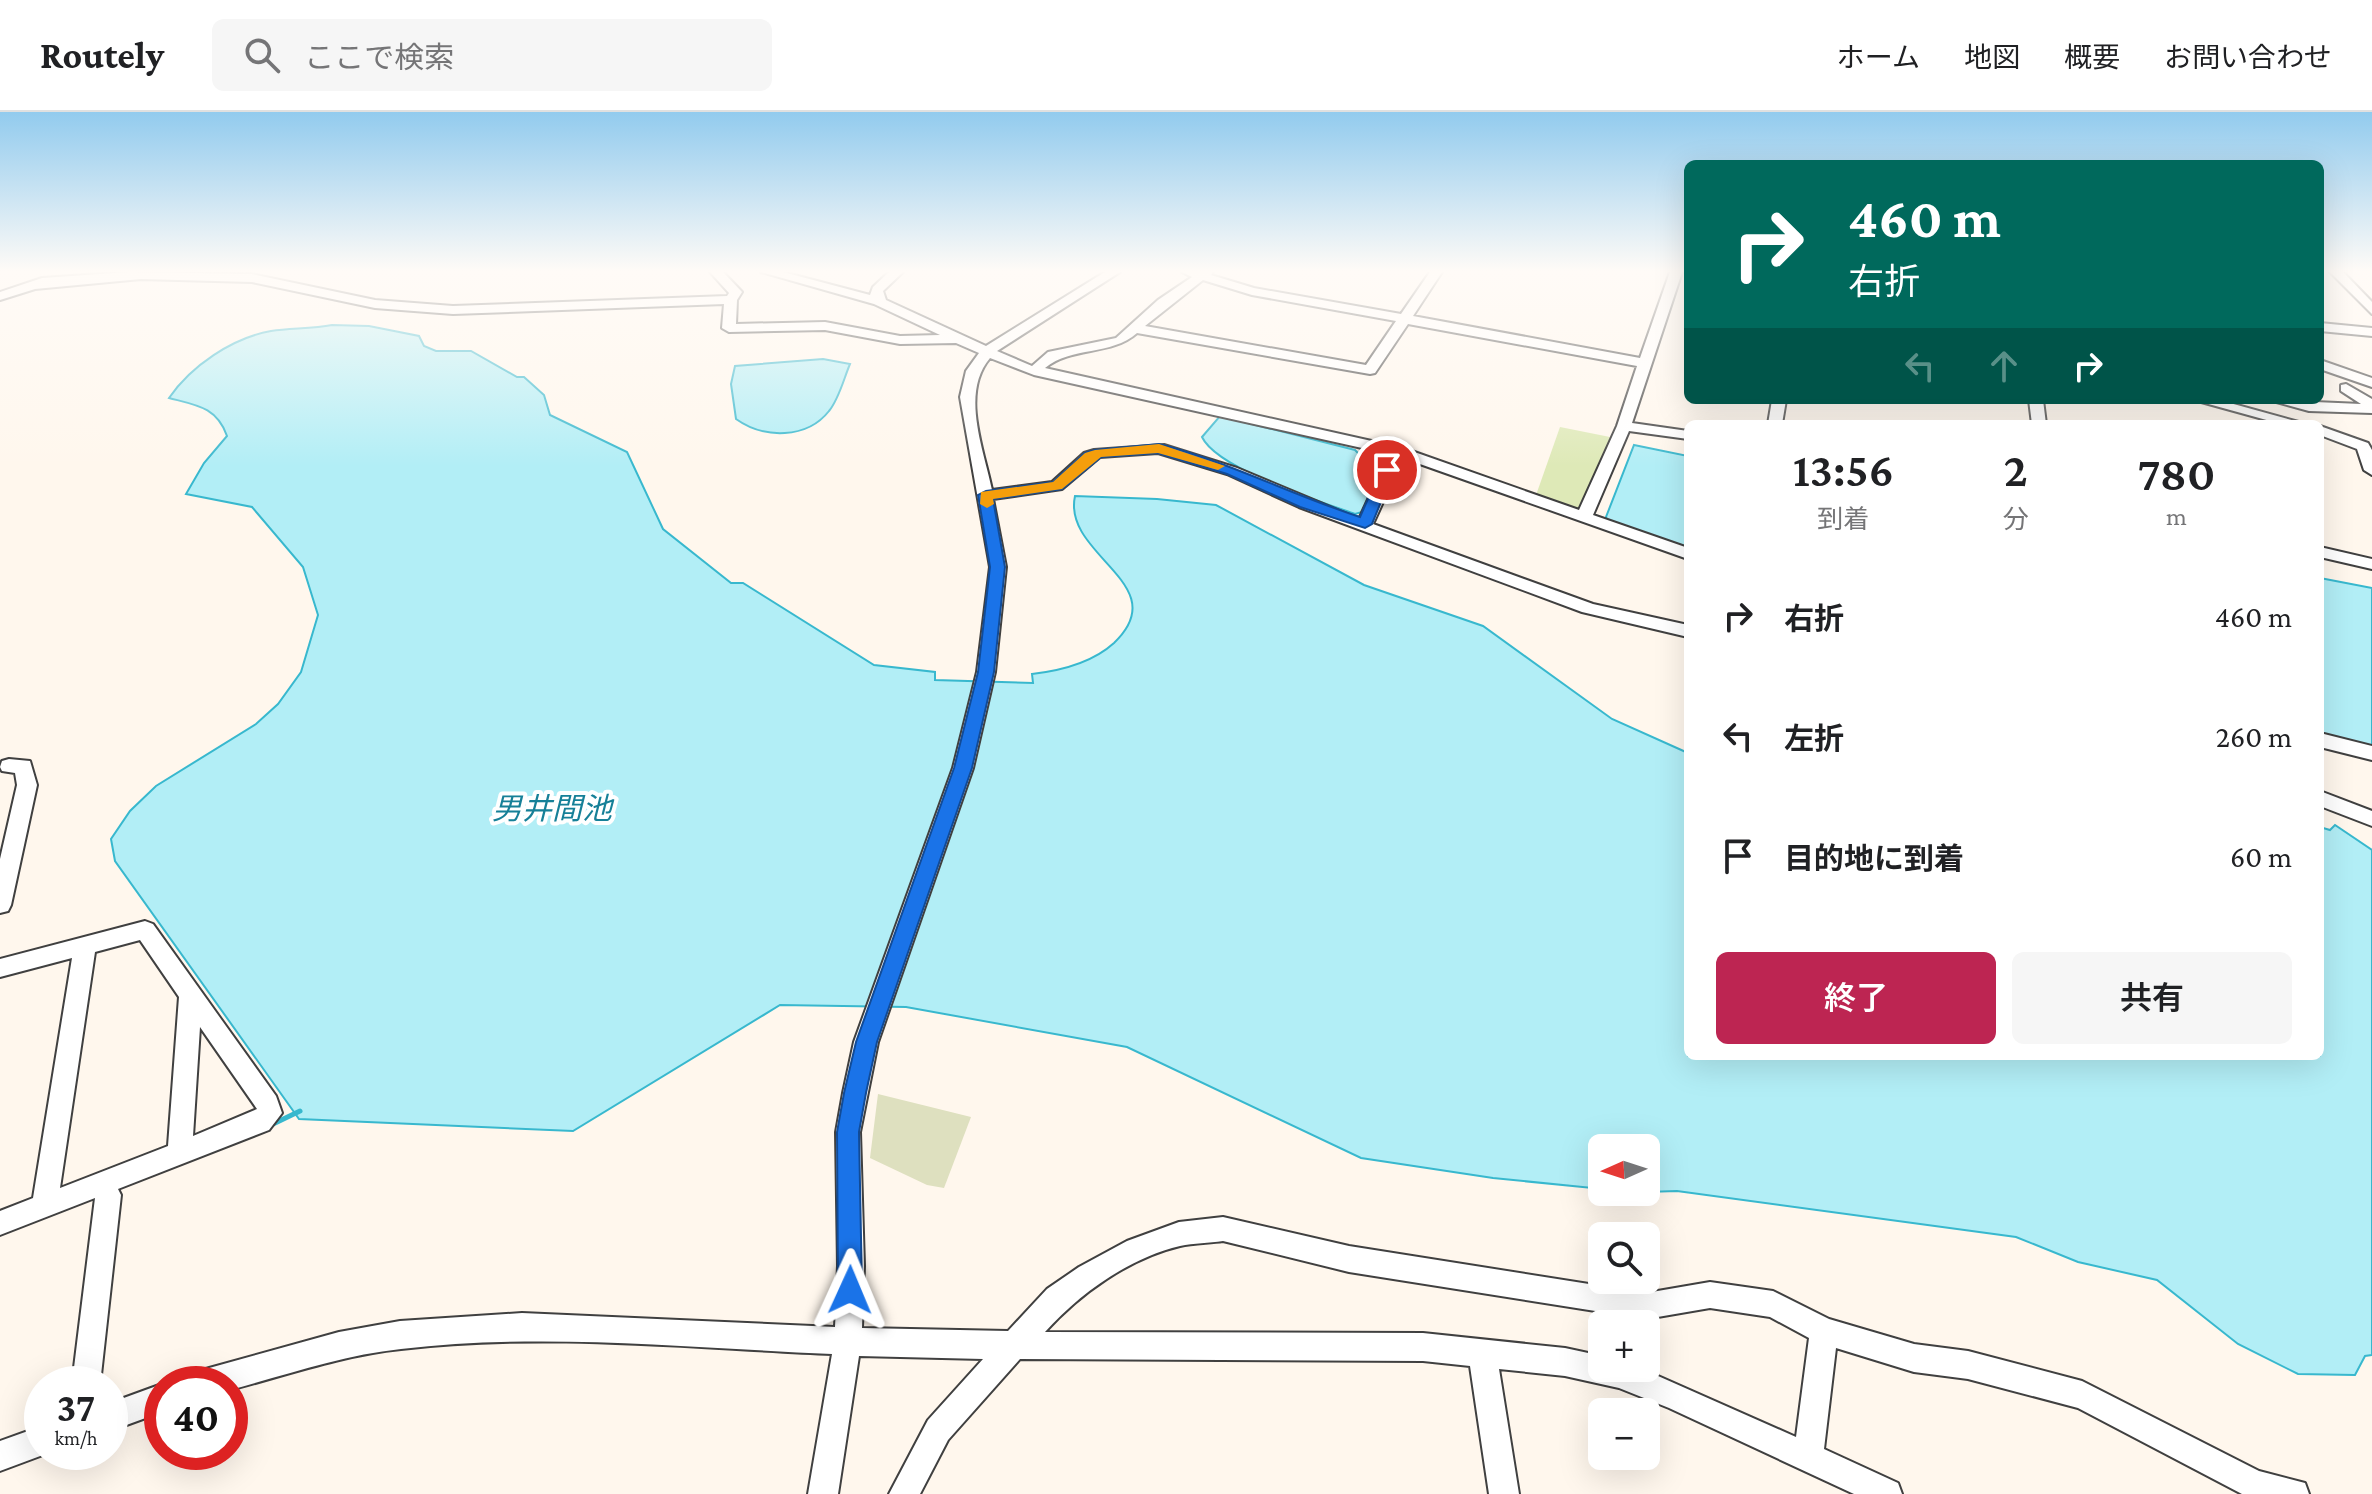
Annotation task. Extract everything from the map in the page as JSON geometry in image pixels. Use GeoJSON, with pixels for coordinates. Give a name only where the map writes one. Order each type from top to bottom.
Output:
{"type":"FeatureCollection","features":[{"type":"Feature","properties":{"kind":"street"},"geometry":{"type":"LineString","coordinates":[[881,336],[900,340],[957,339]]}},
{"type":"Feature","properties":{"kind":"street"},"geometry":{"type":"LineString","coordinates":[[952,336],[1034,371],[1398,451],[1684,553]]}},
{"type":"Feature","properties":{"kind":"street"},"geometry":{"type":"LineString","coordinates":[[823,1494],[848,1339],[851,1266],[848,1132],[866,1042],[963,768],[986,672],[998,567],[967,397],[968,380],[987,352],[1012,336]]}},
{"type":"Feature","properties":{"kind":"street"},"geometry":{"type":"LineString","coordinates":[[1034,371],[1053,355],[1120,341],[1125,336]]}},
{"type":"Feature","properties":{"kind":"street"},"geometry":{"type":"LineString","coordinates":[[1182,336],[1370,370],[1390,336]]}},
{"type":"Feature","properties":{"kind":"street"},"geometry":{"type":"LineString","coordinates":[[1505,336],[1645,363]]}},
{"type":"Feature","properties":{"kind":"street"},"geometry":{"type":"LineString","coordinates":[[1584,517],[1624,426],[1654,336]]}},
{"type":"Feature","properties":{"kind":"street"},"geometry":{"type":"LineString","coordinates":[[2324,365],[2372,383]]}},
{"type":"Feature","properties":{"kind":"street"},"geometry":{"type":"LineString","coordinates":[[2346,388],[2372,407]]}},
{"type":"Feature","properties":{"kind":"street"},"geometry":{"type":"LineString","coordinates":[[2217,404],[2283,420]]}},
{"type":"Feature","properties":{"kind":"street"},"geometry":{"type":"LineString","coordinates":[[2308,404],[2340,408],[2372,407]]}},
{"type":"Feature","properties":{"kind":"street"},"geometry":{"type":"LineString","coordinates":[[2340,408],[2351,427],[2340,436]]}},
{"type":"Feature","properties":{"kind":"street"},"geometry":{"type":"LineString","coordinates":[[1624,426],[1684,434]]}},
{"type":"Feature","properties":{"kind":"street"},"geometry":{"type":"LineString","coordinates":[[2324,431],[2363,446],[2372,470]]}},
{"type":"Feature","properties":{"kind":"street"},"geometry":{"type":"LineString","coordinates":[[986,495],[1057,486],[1089,456],[1099,453],[1159,448],[1232,471],[1305,504],[1588,608],[1684,630]]}},
{"type":"Feature","properties":{"kind":"street"},"geometry":{"type":"LineString","coordinates":[[1365,524],[1398,451]]}},
{"type":"Feature","properties":{"kind":"street"},"geometry":{"type":"LineString","coordinates":[[2324,553],[2372,564]]}},
{"type":"Feature","properties":{"kind":"street"},"geometry":{"type":"LineString","coordinates":[[2324,741],[2372,753]]}},
{"type":"Feature","properties":{"kind":"street"},"geometry":{"type":"LineString","coordinates":[[0,905],[27,785],[23,766],[9,766]]}},
{"type":"Feature","properties":{"kind":"street"},"geometry":{"type":"LineString","coordinates":[[2324,800],[2371,818]]}},
{"type":"Feature","properties":{"kind":"street"},"geometry":{"type":"LineString","coordinates":[[0,968],[145,930],[270,1113],[260,1122],[0,1223]]}},
{"type":"Feature","properties":{"kind":"street"},"geometry":{"type":"LineString","coordinates":[[45,1203],[85,946]]}},
{"type":"Feature","properties":{"kind":"street"},"geometry":{"type":"LineString","coordinates":[[180,1152],[191,994]]}},
{"type":"Feature","properties":{"kind":"street"},"geometry":{"type":"LineString","coordinates":[[88,1366],[108,1195]]}},
{"type":"Feature","properties":{"kind":"street"},"geometry":{"type":"LineString","coordinates":[[904,1494],[938,1430],[1057,1298],[1088,1276],[1136,1250],[1179,1234],[1223,1229],[1349,1259],[1646,1306],[1710,1295],[1773,1304],[1824,1331],[1914,1358],[1968,1365],[2082,1395],[2255,1485],[2294,1494]]}},
{"type":"Feature","properties":{"kind":"street"},"geometry":{"type":"LineString","coordinates":[[248,1371],[339,1346],[445,1331],[522,1327],[934,1345],[1423,1347],[1565,1362],[1619,1374],[1676,1396],[1887,1494]]}},
{"type":"Feature","properties":{"kind":"street"},"geometry":{"type":"LineString","coordinates":[[1808,1457],[1824,1331]]}},
{"type":"Feature","properties":{"kind":"street"},"geometry":{"type":"LineString","coordinates":[[1482,1352],[1504,1494]]}},
{"type":"Feature","properties":{"kind":"street"},"geometry":{"type":"LineString","coordinates":[[0,1456],[24,1447]]}},
{"type":"Feature","properties":{"kind":"green space"},"geometry":{"type":"Polygon","coordinates":[[[1560,427],[1610,437],[1582,516],[1535,498],[1560,427]]]}},
{"type":"Feature","properties":{"kind":"green space"},"geometry":{"type":"Polygon","coordinates":[[[878,1094],[971,1117],[944,1188],[927,1185],[870,1158],[878,1094]]]}},
{"type":"Feature","properties":{"kind":"water","name":"男井間池"},"geometry":{"type":"Polygon","coordinates":[[[252,336],[419,336],[424,346],[436,351],[471,351],[517,377],[524,377],[544,395],[550,415],[627,452],[663,529],[731,583],[743,583],[874,665],[935,672],[935,680],[1033,683],[1032,674],[1053,671],[1096,656],[1114,643],[1130,622],[1132,604],[1125,586],[1084,536],[1075,517],[1075,496],[1216,505],[1364,585],[1483,626],[1612,719],[1684,751],[1684,1060],[2324,1060],[2324,828],[2330,830],[2335,825],[2372,850],[2372,1355],[2365,1356],[2355,1375],[2298,1374],[2238,1344],[2157,1280],[2078,1262],[2016,1237],[1677,1191],[1660,1192],[1660,1134],[1588,1134],[1588,1188],[1493,1178],[1361,1158],[1127,1047],[906,1007],[780,1005],[573,1131],[299,1119],[115,861],[111,839],[130,811],[156,786],[256,724],[278,704],[301,672],[318,615],[303,567],[252,507],[186,494],[204,463],[227,436],[223,426],[211,413],[197,405],[169,398],[189,375],[227,347],[252,336]]]}},
{"type":"Feature","properties":{"kind":"water"},"geometry":{"type":"Polygon","coordinates":[[[823,359],[850,364],[836,401],[820,420],[797,431],[772,433],[747,426],[736,419],[731,384],[735,366],[823,359]]]}},
{"type":"Feature","properties":{"kind":"water"},"geometry":{"type":"Polygon","coordinates":[[[1220,416],[1355,450],[1378,474],[1362,512],[1355,514],[1296,493],[1227,461],[1211,449],[1202,437],[1220,416]]]}},
{"type":"Feature","properties":{"kind":"water"},"geometry":{"type":"Polygon","coordinates":[[[1634,445],[1684,455],[1684,550],[1608,522],[1606,517],[1634,445]]]}},
{"type":"Feature","properties":{"kind":"water"},"geometry":{"type":"Polygon","coordinates":[[[2324,579],[2372,588],[2372,750],[2324,737],[2324,579]]]}},
{"type":"Feature","properties":{"kind":"waterway"},"geometry":{"type":"LineString","coordinates":[[271,1125],[300,1111]]}},
{"type":"Feature","properties":{"kind":"slow traffic"},"geometry":{"type":"LineString","coordinates":[[987,504],[986,495],[1057,486],[1066,481],[1089,456],[1099,453],[1159,448],[1218,466]]}},
{"type":"Feature","properties":{"kind":"route"},"geometry":{"type":"LineString","coordinates":[[850,1290],[848,1132],[866,1042],[963,768],[986,672],[998,567],[986,495],[1057,486],[1066,481],[1089,456],[1099,453],[1159,448],[1208,462],[1305,504],[1365,524],[1387,470]]}}]}
